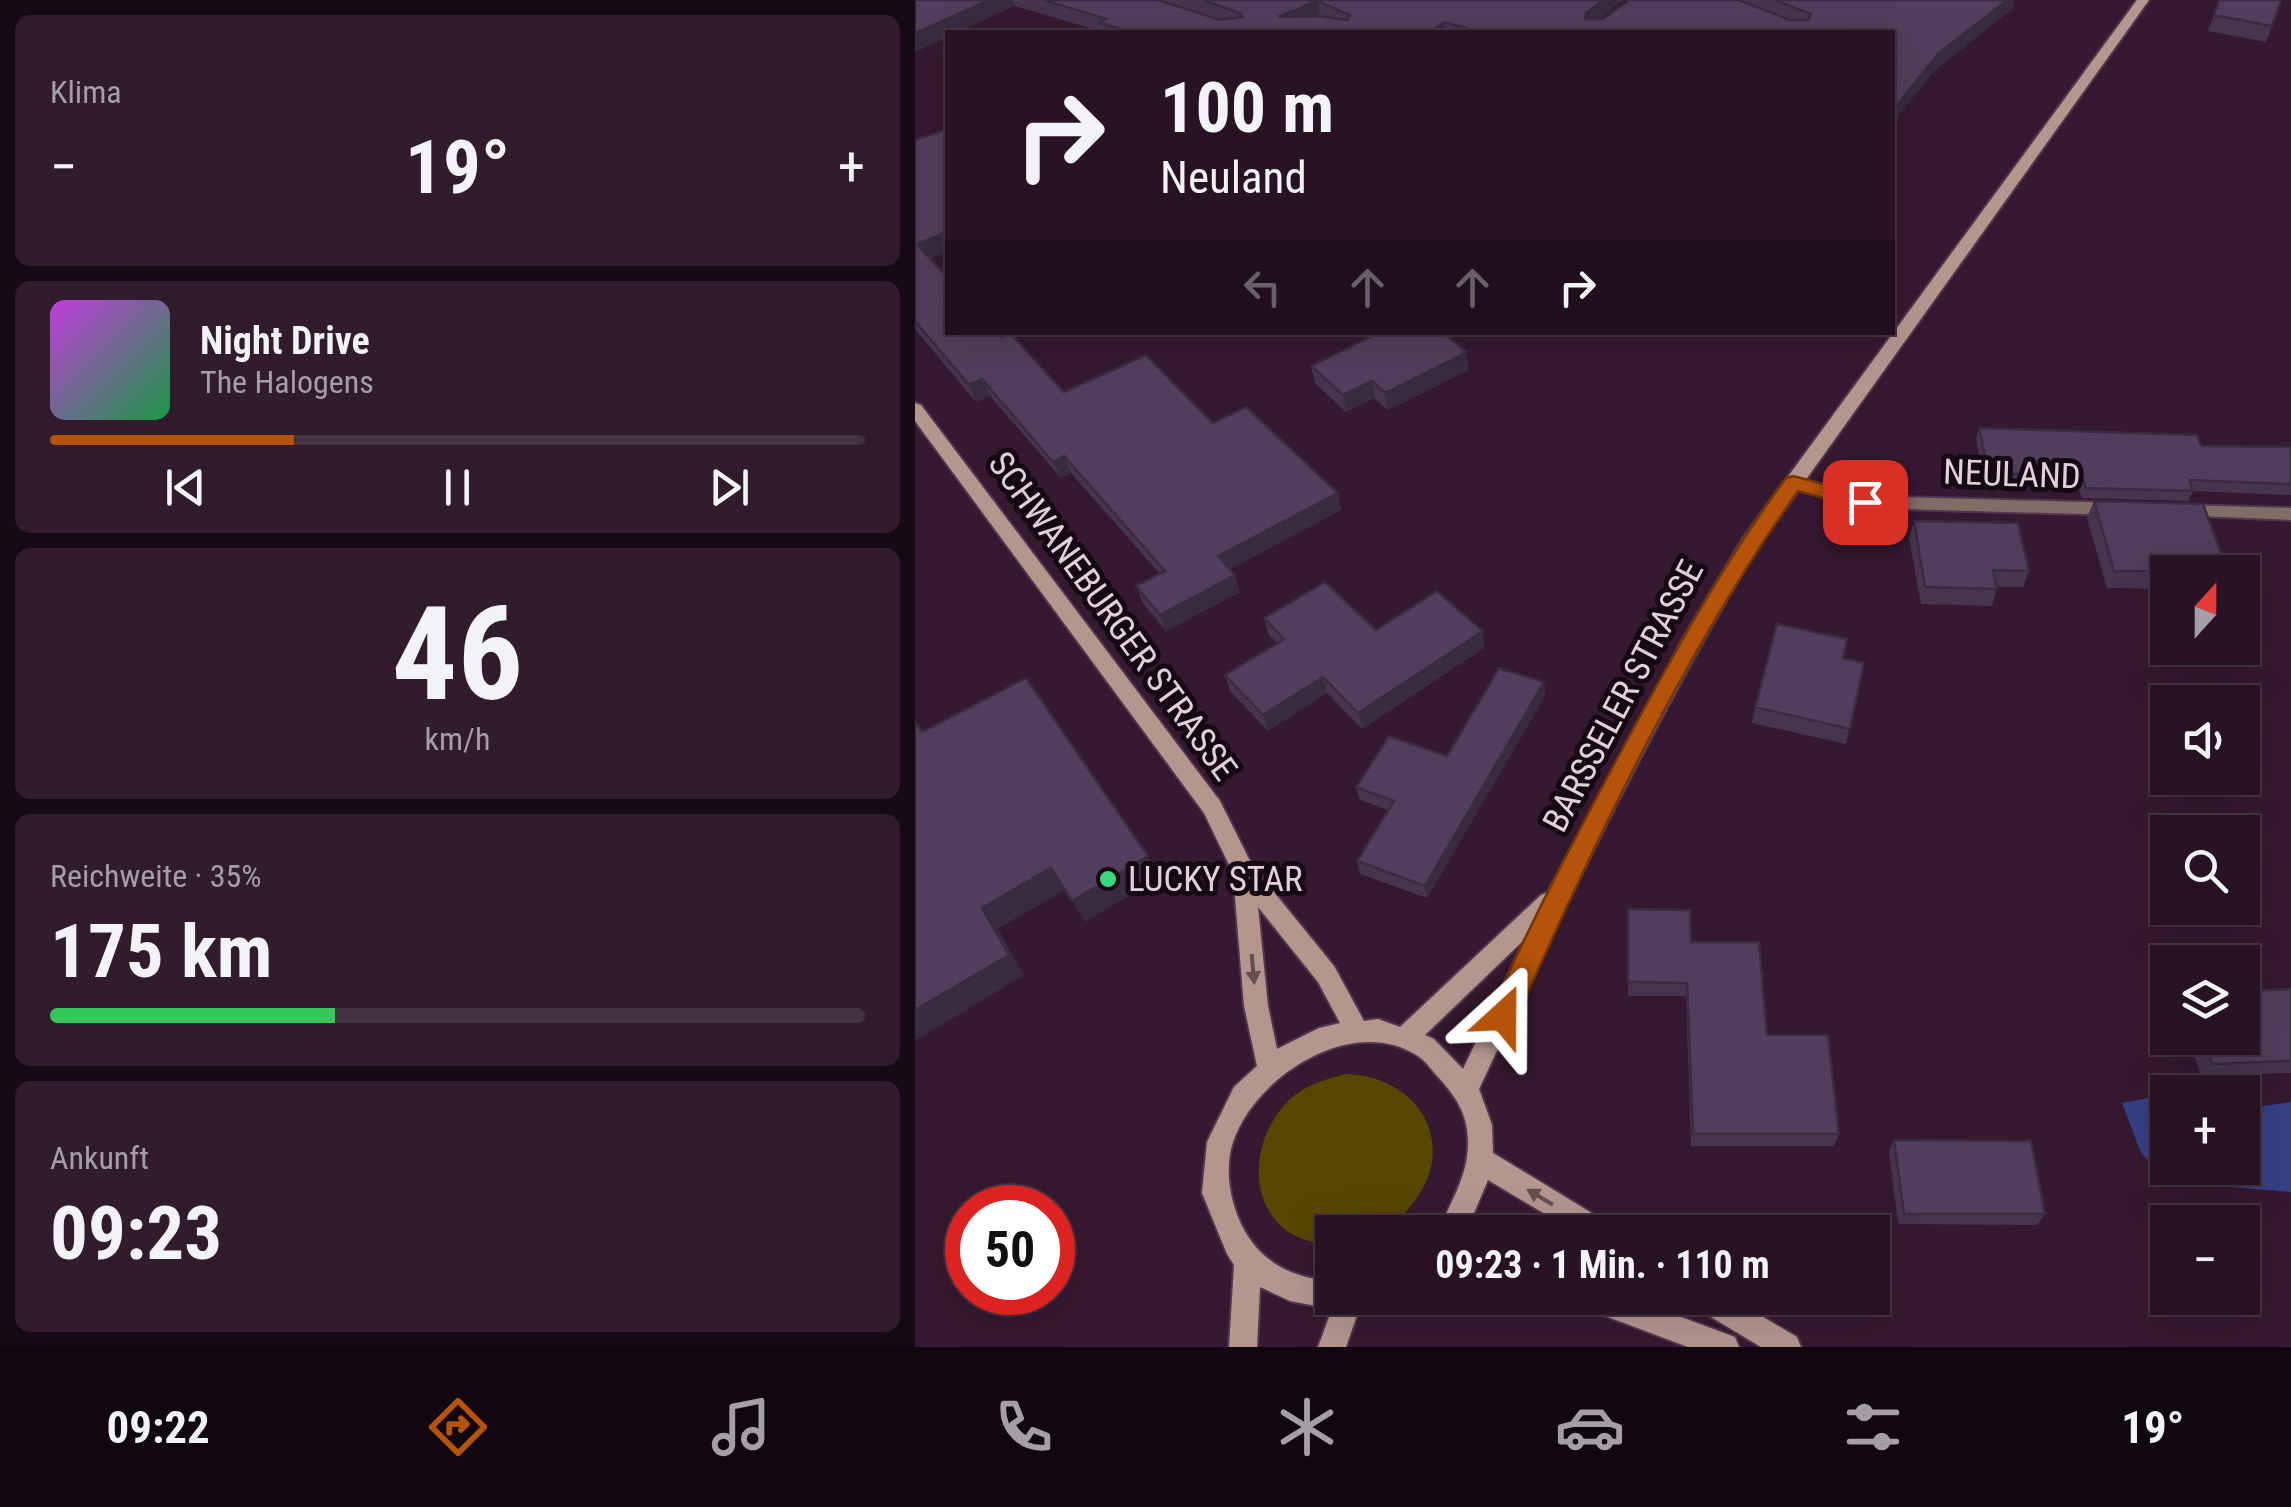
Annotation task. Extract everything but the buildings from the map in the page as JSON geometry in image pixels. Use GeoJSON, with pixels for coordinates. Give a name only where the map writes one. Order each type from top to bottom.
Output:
{"type":"FeatureCollection","features":[{"type":"Feature","properties":{"kind":"main road","name":"BARSSELER STRASSE"},"geometry":{"type":"LineString","coordinates":[[1467,1090],[1558,895],[1702,623],[1750,543],[2143,0]]}},
{"type":"Feature","properties":{"kind":"main road","name":"SCHWANEBURGER STRASSE"},"geometry":{"type":"LineString","coordinates":[[915,409],[1211,807],[1244,872],[1325,974],[1357,1030]]}},
{"type":"Feature","properties":{"kind":"main road","name":"SCHWANEBURGER STRASSE"},"geometry":{"type":"LineString","coordinates":[[1244,872],[1257,1006],[1269,1066]]}},
{"type":"Feature","properties":{"kind":"main road","name":"BARSSELER STRASSE"},"geometry":{"type":"LineString","coordinates":[[1405,1038],[1558,895]]}},
{"type":"Feature","properties":{"kind":"main road"},"geometry":{"type":"LineString","coordinates":[[1315,1295],[1276,1283],[1248,1262],[1223,1227],[1214,1184],[1220,1140],[1239,1100],[1269,1066],[1296,1048],[1326,1036],[1357,1030],[1405,1038],[1441,1058],[1467,1090],[1479,1124],[1481,1161],[1470,1203],[1462,1215]]}},
{"type":"Feature","properties":{"kind":"main road"},"geometry":{"type":"LineString","coordinates":[[1481,1161],[1571,1215]]}},
{"type":"Feature","properties":{"kind":"main road"},"geometry":{"type":"LineString","coordinates":[[1243,1347],[1248,1262]]}},
{"type":"Feature","properties":{"kind":"main road"},"geometry":{"type":"LineString","coordinates":[[1332,1347],[1343,1315]]}},
{"type":"Feature","properties":{"kind":"main road"},"geometry":{"type":"LineString","coordinates":[[1639,1315],[1725,1347]]}},
{"type":"Feature","properties":{"kind":"main road"},"geometry":{"type":"LineString","coordinates":[[1734,1315],[1787,1347]]}},
{"type":"Feature","properties":{"kind":"street","name":"NEULAND"},"geometry":{"type":"LineString","coordinates":[[1793,483],[1865,502],[2291,514]]}},
{"type":"Feature","properties":{"kind":"shaded area"},"geometry":{"type":"Polygon","coordinates":[[[1345,1074],[1395,1087],[1413,1101],[1425,1119],[1432,1140],[1432,1162],[1425,1185],[1402,1215],[1315,1215],[1315,1243],[1287,1231],[1270,1212],[1262,1195],[1260,1159],[1271,1123],[1282,1108],[1295,1095],[1345,1074]]]}},
{"type":"Feature","properties":{"kind":"water"},"geometry":{"type":"Polygon","coordinates":[[[2150,1098],[2150,1162],[2141,1153],[2122,1103],[2150,1098]]]}},
{"type":"Feature","properties":{"kind":"water"},"geometry":{"type":"Polygon","coordinates":[[[2291,1102],[2291,1192],[2206,1185],[2260,1185],[2260,1107],[2291,1102]]]}},
{"type":"Feature","properties":{"kind":"place","name":"LUCKY STAR"},"geometry":{"type":"Point","coordinates":[1108,879]}},
{"type":"Feature","properties":{"kind":"route"},"geometry":{"type":"LineString","coordinates":[[1503,1016],[1558,895],[1692,640],[1765,521],[1793,483],[1865,502]]}}]}
